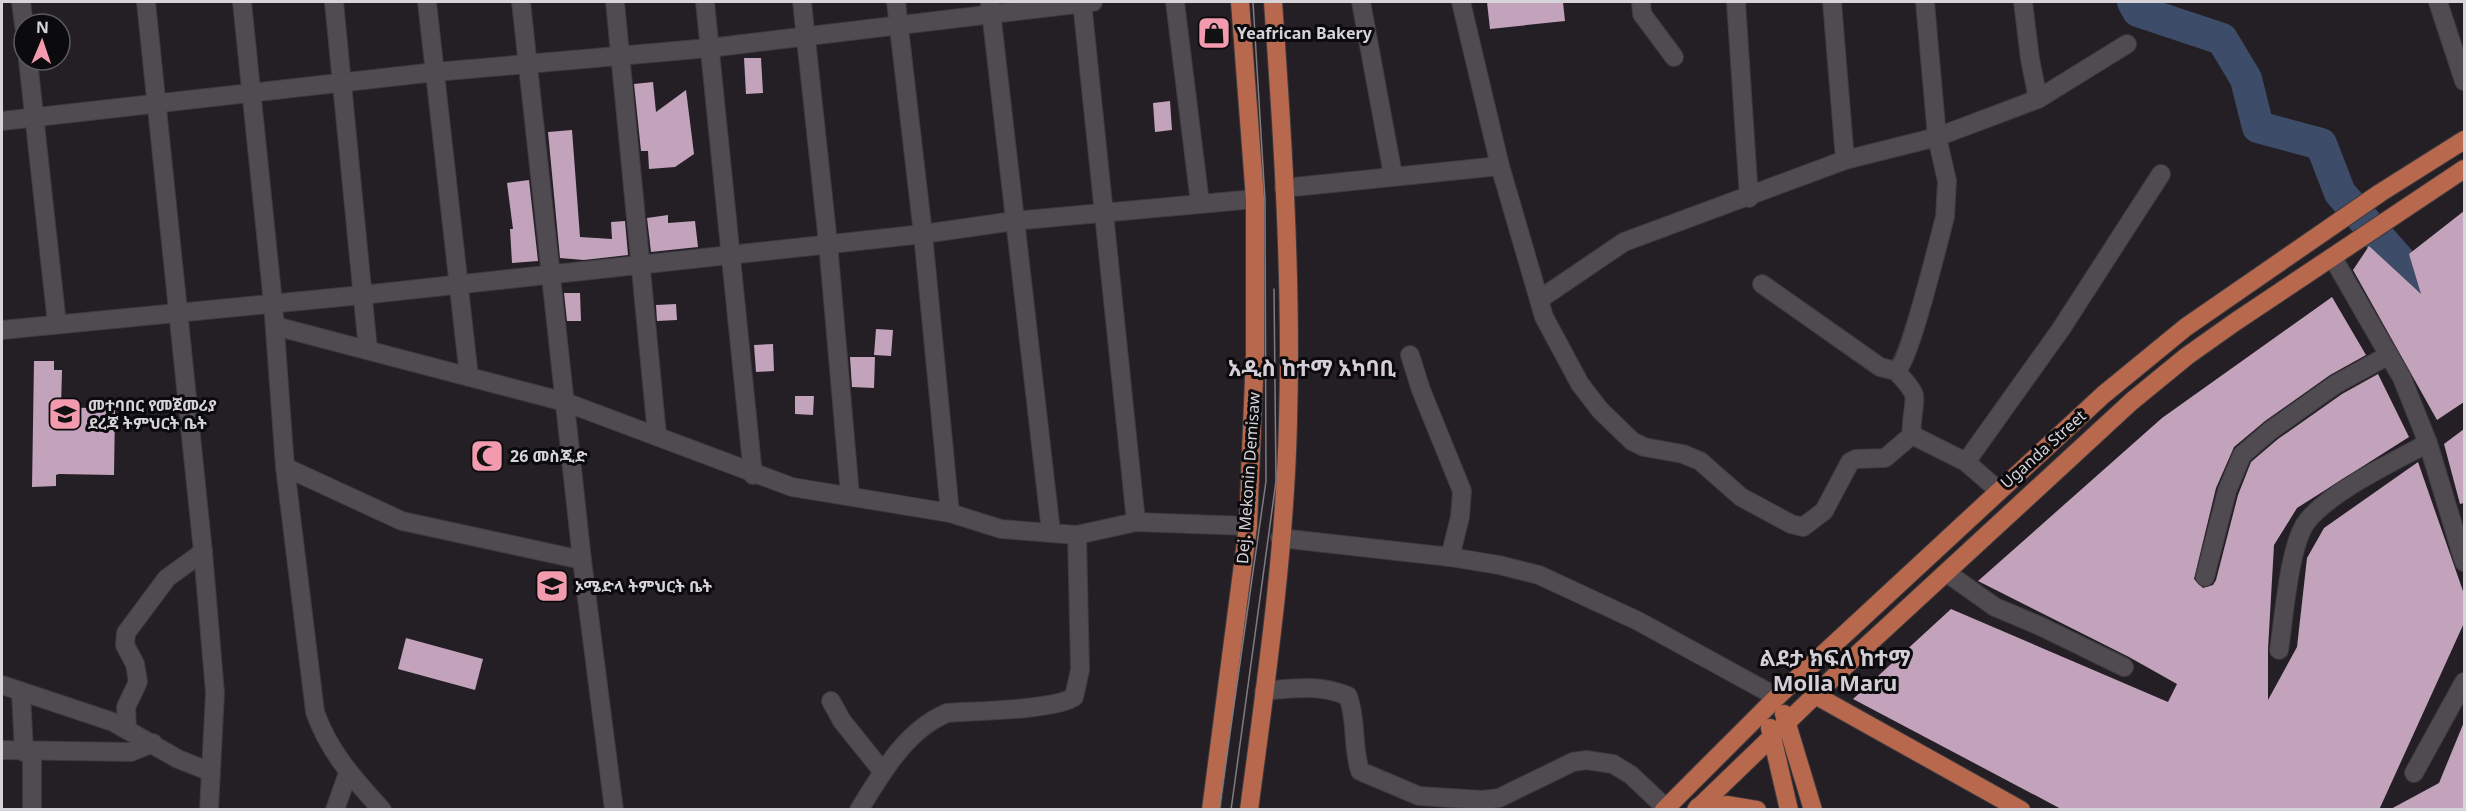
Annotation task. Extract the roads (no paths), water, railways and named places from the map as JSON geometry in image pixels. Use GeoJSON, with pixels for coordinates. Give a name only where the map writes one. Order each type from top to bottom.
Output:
{"type":"FeatureCollection","features":[{"type":"Feature","properties":{"kind":"main road","name":"Dej. Mekonin Demisaw"},"geometry":{"type":"LineString","coordinates":[[1211,810],[1248,526],[1255,354],[1254,199],[1240,2]]}},
{"type":"Feature","properties":{"kind":"main road","name":"Dej. Mekonin Demisaw"},"geometry":{"type":"LineString","coordinates":[[1249,810],[1280,538],[1288,422],[1284,188],[1273,2]]}},
{"type":"Feature","properties":{"kind":"main road","name":"Uganda Street"},"geometry":{"type":"LineString","coordinates":[[1665,809],[1777,697],[2103,395],[2186,327],[2380,193],[2464,140]]}},
{"type":"Feature","properties":{"kind":"main road","name":"Uganda Street"},"geometry":{"type":"LineString","coordinates":[[1697,808],[2065,462],[2159,378],[2235,322],[2351,247],[2464,169]]}},
{"type":"Feature","properties":{"kind":"main road"},"geometry":{"type":"LineString","coordinates":[[1815,695],[2021,810]]}},
{"type":"Feature","properties":{"kind":"main road"},"geometry":{"type":"LineString","coordinates":[[1777,697],[1788,722],[1813,810]]}},
{"type":"Feature","properties":{"kind":"main road"},"geometry":{"type":"LineString","coordinates":[[1762,713],[1774,735],[1789,810]]}},
{"type":"Feature","properties":{"kind":"main road"},"geometry":{"type":"LineString","coordinates":[[1697,808],[1727,805],[1757,810]]}},
{"type":"Feature","properties":{"kind":"street"},"geometry":{"type":"LineString","coordinates":[[146,2],[203,552],[215,693],[209,810]]}},
{"type":"Feature","properties":{"kind":"street"},"geometry":{"type":"LineString","coordinates":[[242,2],[273,303],[285,467],[315,712],[332,749],[348,773],[382,810]]}},
{"type":"Feature","properties":{"kind":"street"},"geometry":{"type":"LineString","coordinates":[[333,2],[368,350]]}},
{"type":"Feature","properties":{"kind":"street"},"geometry":{"type":"LineString","coordinates":[[427,2],[469,377]]}},
{"type":"Feature","properties":{"kind":"street"},"geometry":{"type":"LineString","coordinates":[[521,2],[582,560],[614,810]]}},
{"type":"Feature","properties":{"kind":"street"},"geometry":{"type":"LineString","coordinates":[[615,2],[657,435]]}},
{"type":"Feature","properties":{"kind":"street"},"geometry":{"type":"LineString","coordinates":[[705,2],[753,475]]}},
{"type":"Feature","properties":{"kind":"street"},"geometry":{"type":"LineString","coordinates":[[802,2],[828,243],[850,495]]}},
{"type":"Feature","properties":{"kind":"street"},"geometry":{"type":"LineString","coordinates":[[896,2],[923,234],[950,513]]}},
{"type":"Feature","properties":{"kind":"street"},"geometry":{"type":"LineString","coordinates":[[2,121],[435,72],[709,48],[899,23],[990,7],[1086,2],[1136,522]]}},
{"type":"Feature","properties":{"kind":"street"},"geometry":{"type":"LineString","coordinates":[[1175,2],[1200,203]]}},
{"type":"Feature","properties":{"kind":"street"},"geometry":{"type":"LineString","coordinates":[[1361,2],[1394,175]]}},
{"type":"Feature","properties":{"kind":"street"},"geometry":{"type":"LineString","coordinates":[[1461,2],[1500,166],[1544,317],[1580,384],[1600,410],[1632,441],[1644,447],[1683,454],[1700,461],[1741,497],[1797,526],[1808,526],[1824,511],[1850,462],[1856,459],[1885,458],[1912,435]]}},
{"type":"Feature","properties":{"kind":"street"},"geometry":{"type":"LineString","coordinates":[[1641,2],[1642,14],[1674,57]]}},
{"type":"Feature","properties":{"kind":"street"},"geometry":{"type":"LineString","coordinates":[[1736,2],[1749,198]]}},
{"type":"Feature","properties":{"kind":"street"},"geometry":{"type":"LineString","coordinates":[[1832,2],[1845,160]]}},
{"type":"Feature","properties":{"kind":"street"},"geometry":{"type":"LineString","coordinates":[[1896,371],[1903,364],[1944,217],[1947,181],[1937,137],[1925,2]]}},
{"type":"Feature","properties":{"kind":"street"},"geometry":{"type":"LineString","coordinates":[[2023,2],[2038,99]]}},
{"type":"Feature","properties":{"kind":"street"},"geometry":{"type":"LineString","coordinates":[[2438,2],[2464,81]]}},
{"type":"Feature","properties":{"kind":"street"},"geometry":{"type":"LineString","coordinates":[[990,7],[1051,532]]}},
{"type":"Feature","properties":{"kind":"street"},"geometry":{"type":"LineString","coordinates":[[1540,299],[1623,242],[1749,198],[1845,160],[1937,137],[2038,99],[2127,44]]}},
{"type":"Feature","properties":{"kind":"street"},"geometry":{"type":"LineString","coordinates":[[28,72],[57,324]]}},
{"type":"Feature","properties":{"kind":"street"},"geometry":{"type":"LineString","coordinates":[[1284,188],[1500,166]]}},
{"type":"Feature","properties":{"kind":"street"},"geometry":{"type":"LineString","coordinates":[[1966,462],[2061,329],[2161,174]]}},
{"type":"Feature","properties":{"kind":"street"},"geometry":{"type":"LineString","coordinates":[[2,330],[459,284],[923,234],[1014,221],[1254,199]]}},
{"type":"Feature","properties":{"kind":"street"},"geometry":{"type":"LineString","coordinates":[[2333,258],[2402,378],[2428,443],[2464,562]]}},
{"type":"Feature","properties":{"kind":"street"},"geometry":{"type":"LineString","coordinates":[[1762,284],[1880,367],[1896,371],[1914,393],[1915,401],[1910,421],[1912,435]]}},
{"type":"Feature","properties":{"kind":"street"},"geometry":{"type":"LineString","coordinates":[[275,326],[565,402],[657,435],[753,475],[792,487],[950,513],[1001,529],[1077,535],[1136,522],[1248,526]]}},
{"type":"Feature","properties":{"kind":"street"},"geometry":{"type":"LineString","coordinates":[[1410,355],[1421,390],[1462,491],[1460,516],[1450,557]]}},
{"type":"Feature","properties":{"kind":"street"},"geometry":{"type":"LineString","coordinates":[[2205,578],[2226,491],[2242,455],[2271,430],[2336,384],[2389,355]]}},
{"type":"Feature","properties":{"kind":"street"},"geometry":{"type":"LineString","coordinates":[[1912,435],[1966,462],[1998,490]]}},
{"type":"Feature","properties":{"kind":"street"},"geometry":{"type":"LineString","coordinates":[[2279,650],[2293,556],[2306,521],[2327,503],[2373,473],[2428,443]]}},
{"type":"Feature","properties":{"kind":"street"},"geometry":{"type":"LineString","coordinates":[[285,467],[402,521],[582,560]]}},
{"type":"Feature","properties":{"kind":"street"},"geometry":{"type":"LineString","coordinates":[[859,810],[883,772],[916,733],[933,719],[947,713],[1044,705],[1068,701],[1074,697],[1080,670],[1077,535]]}},
{"type":"Feature","properties":{"kind":"street"},"geometry":{"type":"LineString","coordinates":[[1280,538],[1450,557],[1520,570],[1569,588],[1638,621],[1777,697]]}},
{"type":"Feature","properties":{"kind":"street"},"geometry":{"type":"LineString","coordinates":[[127,728],[126,707],[138,682],[135,664],[124,645],[126,633],[167,578],[203,552]]}},
{"type":"Feature","properties":{"kind":"street"},"geometry":{"type":"LineString","coordinates":[[1947,573],[1995,608],[2040,626],[2124,667]]}},
{"type":"Feature","properties":{"kind":"street"},"geometry":{"type":"LineString","coordinates":[[2414,773],[2464,682]]}},
{"type":"Feature","properties":{"kind":"street"},"geometry":{"type":"LineString","coordinates":[[2,685],[127,728],[178,759],[211,772]]}},
{"type":"Feature","properties":{"kind":"street"},"geometry":{"type":"LineString","coordinates":[[1264,691],[1308,686],[1331,689],[1348,696],[1353,710],[1355,756],[1360,771],[1419,796],[1499,798],[1573,762],[1586,760],[1613,764],[1622,769],[1665,809]]}},
{"type":"Feature","properties":{"kind":"street"},"geometry":{"type":"LineString","coordinates":[[21,693],[32,810]]}},
{"type":"Feature","properties":{"kind":"street"},"geometry":{"type":"LineString","coordinates":[[831,701],[842,721],[883,772]]}},
{"type":"Feature","properties":{"kind":"street"},"geometry":{"type":"LineString","coordinates":[[2,750],[131,752],[153,743]]}},
{"type":"Feature","properties":{"kind":"street"},"geometry":{"type":"LineString","coordinates":[[335,810],[348,773]]}},
{"type":"Feature","properties":{"kind":"waterway"},"geometry":{"type":"LineString","coordinates":[[2133,2],[2138,11],[2222,39],[2246,79],[2258,127],[2321,144],[2340,193],[2408,270],[2423,341],[2464,353]]}},
{"type":"Feature","properties":{"kind":"tram line"},"geometry":{"type":"LineString","coordinates":[[1219,810],[1266,481],[1265,200],[1253,2]]}},
{"type":"Feature","properties":{"kind":"tram line"},"geometry":{"type":"LineString","coordinates":[[1231,810],[1276,481],[1274,289]]}},
{"type":"Feature","properties":{"kind":"place","name":"Yeafrican Bakery"},"geometry":{"type":"Point","coordinates":[1214,33]}},
{"type":"Feature","properties":{"kind":"place","name":"መተባበር የመጀመሪያ ደረጃ ትምህርት ቤት"},"geometry":{"type":"Point","coordinates":[65,414]}},
{"type":"Feature","properties":{"kind":"place","name":"26 መስጂድ"},"geometry":{"type":"Point","coordinates":[487,456]}},
{"type":"Feature","properties":{"kind":"place","name":"ኦሜድላ ትምህርት ቤት"},"geometry":{"type":"Point","coordinates":[552,586]}},
{"type":"Feature","properties":{"kind":"district","name":"አዲስ ከተማ አካባቢ"},"geometry":{"type":"Point","coordinates":[1312,368]}},
{"type":"Feature","properties":{"kind":"district","name":"ልደታ ክፍለ ከተማ Molla Maru"},"geometry":{"type":"Point","coordinates":[1835,670]}}]}
